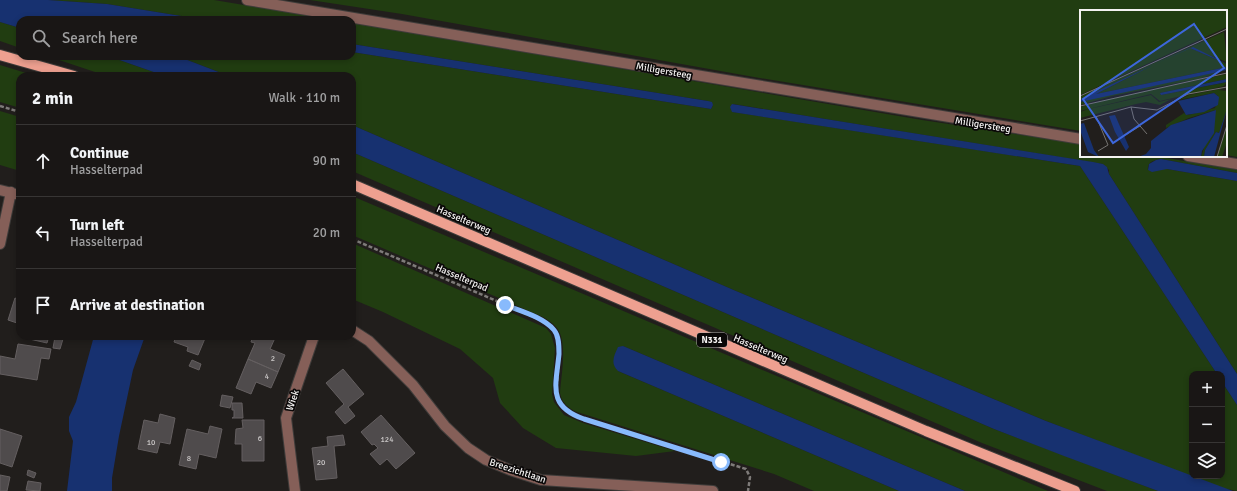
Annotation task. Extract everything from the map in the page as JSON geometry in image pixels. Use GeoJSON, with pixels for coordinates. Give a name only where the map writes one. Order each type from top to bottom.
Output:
{"type":"FeatureCollection","features":[{"type":"Feature","properties":{"kind":"main road"},"geometry":{"type":"LineString","coordinates":[[0,55],[16,60]]}},
{"type":"Feature","properties":{"kind":"main road"},"geometry":{"type":"LineString","coordinates":[[18,60],[60,72]]}},
{"type":"Feature","properties":{"kind":"main road","name":"Hasselterweg"},"geometry":{"type":"LineString","coordinates":[[356,186],[847,398],[1075,491]]}},
{"type":"Feature","properties":{"kind":"street","name":"Milligersteeg"},"geometry":{"type":"LineString","coordinates":[[247,0],[344,16]]}},
{"type":"Feature","properties":{"kind":"street","name":"Milligersteeg"},"geometry":{"type":"LineString","coordinates":[[356,18],[923,114],[1080,139]]}},
{"type":"Feature","properties":{"kind":"street"},"geometry":{"type":"LineString","coordinates":[[1194,157],[1237,164]]}},
{"type":"Feature","properties":{"kind":"street"},"geometry":{"type":"LineString","coordinates":[[0,190],[15,194],[0,244]]}},
{"type":"Feature","properties":{"kind":"street","name":"Breezichtlaan"},"geometry":{"type":"LineString","coordinates":[[356,333],[369,341],[413,385],[445,426],[468,448],[486,460],[541,480],[713,491]]}},
{"type":"Feature","properties":{"kind":"street","name":"Wiek"},"geometry":{"type":"LineString","coordinates":[[295,491],[286,418],[313,340]]}},
{"type":"Feature","properties":{"kind":"path"},"geometry":{"type":"LineString","coordinates":[[0,106],[16,111]]}},
{"type":"Feature","properties":{"kind":"path","name":"Hasselterpad"},"geometry":{"type":"LineString","coordinates":[[356,241],[541,320],[549,325],[555,331],[558,338],[559,347],[556,394],[561,406],[567,412],[584,419],[746,469],[750,477],[748,491]]}},
{"type":"Feature","properties":{"kind":"green space"},"geometry":{"type":"Polygon","coordinates":[[[48,0],[214,0],[310,16],[181,16],[107,4],[48,0]]]}},
{"type":"Feature","properties":{"kind":"green space"},"geometry":{"type":"Polygon","coordinates":[[[310,0],[1237,0],[1237,157],[1227,155],[1227,10],[1080,10],[1080,131],[754,77],[402,14],[310,0]]]}},
{"type":"Feature","properties":{"kind":"green space"},"geometry":{"type":"Polygon","coordinates":[[[0,22],[16,27],[16,47],[0,41],[0,22]]]}},
{"type":"Feature","properties":{"kind":"green space"},"geometry":{"type":"Polygon","coordinates":[[[356,24],[922,120],[1080,144],[1080,157],[1161,157],[1237,170],[1237,173],[1161,159],[1150,163],[1148,167],[1148,170],[1156,171],[1167,169],[1237,181],[1237,374],[1109,174],[1109,170],[1103,164],[733,104],[733,112],[1080,166],[1215,371],[1189,371],[1189,475],[1046,421],[736,291],[356,127],[356,72],[219,72],[187,60],[356,60],[356,53],[711,109],[713,105],[708,101],[356,45],[356,24]]]}},
{"type":"Feature","properties":{"kind":"green space"},"geometry":{"type":"Polygon","coordinates":[[[59,60],[119,60],[154,72],[95,72],[59,60]]]}},
{"type":"Feature","properties":{"kind":"green space"},"geometry":{"type":"Polygon","coordinates":[[[0,65],[23,72],[16,72],[16,107],[0,102],[0,65]]]}},
{"type":"Feature","properties":{"kind":"green space"},"geometry":{"type":"Polygon","coordinates":[[[0,111],[16,116],[16,170],[0,165],[0,111]]]}},
{"type":"Feature","properties":{"kind":"green space"},"geometry":{"type":"Polygon","coordinates":[[[356,154],[994,429],[1158,491],[1107,491],[982,443],[356,173],[356,154]]]}},
{"type":"Feature","properties":{"kind":"green space"},"geometry":{"type":"Polygon","coordinates":[[[356,198],[1048,491],[965,491],[623,346],[618,371],[899,491],[814,491],[774,474],[577,412],[566,405],[562,400],[560,393],[563,350],[560,334],[557,328],[549,320],[356,237],[356,198]]]}},
{"type":"Feature","properties":{"kind":"green space"},"geometry":{"type":"Polygon","coordinates":[[[356,245],[546,328],[551,334],[555,348],[552,394],[554,402],[564,415],[583,423],[675,451],[636,456],[556,448],[523,428],[500,403],[493,378],[460,349],[356,301],[356,245]]]}},
{"type":"Feature","properties":{"kind":"green space"},"geometry":{"type":"Polygon","coordinates":[[[1225,387],[1237,405],[1237,491],[1222,488],[1198,479],[1225,479],[1225,387]]]}},
{"type":"Feature","properties":{"kind":"water"},"geometry":{"type":"Polygon","coordinates":[[[0,0],[48,0],[107,4],[181,16],[16,16],[16,27],[0,22],[0,0]]]}},
{"type":"Feature","properties":{"kind":"water"},"geometry":{"type":"Polygon","coordinates":[[[356,45],[708,101],[712,102],[713,105],[711,109],[356,53],[356,45]]]}},
{"type":"Feature","properties":{"kind":"water"},"geometry":{"type":"Polygon","coordinates":[[[119,60],[187,60],[219,72],[154,72],[119,60]]]}},
{"type":"Feature","properties":{"kind":"water"},"geometry":{"type":"Polygon","coordinates":[[[732,104],[1103,164],[1107,167],[1109,174],[1237,374],[1237,405],[1225,387],[1225,371],[1215,371],[1080,166],[732,112],[730,107],[732,104]]]}},
{"type":"Feature","properties":{"kind":"water"},"geometry":{"type":"Polygon","coordinates":[[[356,127],[736,291],[1046,421],[1189,475],[1189,479],[1201,479],[1233,491],[1158,491],[994,429],[356,154],[356,127]]]}},
{"type":"Feature","properties":{"kind":"water"},"geometry":{"type":"Polygon","coordinates":[[[1161,159],[1237,173],[1237,181],[1167,169],[1152,172],[1148,170],[1149,164],[1161,159]]]}},
{"type":"Feature","properties":{"kind":"water"},"geometry":{"type":"Polygon","coordinates":[[[93,340],[144,340],[133,370],[119,436],[112,478],[112,491],[67,491],[73,441],[69,431],[69,417],[76,402],[93,340]]]}},
{"type":"Feature","properties":{"kind":"water"},"geometry":{"type":"Polygon","coordinates":[[[623,346],[965,491],[899,491],[618,371],[613,362],[618,347],[623,346]]]}},
{"type":"Feature","properties":{"kind":"building"},"geometry":{"type":"Polygon","coordinates":[[[15,298],[16,323],[8,320],[15,298]]]}},
{"type":"Feature","properties":{"kind":"building"},"geometry":{"type":"Polygon","coordinates":[[[34,340],[48,340],[47,343],[34,340]]]}},
{"type":"Feature","properties":{"kind":"building"},"geometry":{"type":"Polygon","coordinates":[[[54,340],[63,340],[60,349],[53,348],[54,340]]]}},
{"type":"Feature","properties":{"kind":"building"},"geometry":{"type":"Polygon","coordinates":[[[175,340],[204,340],[198,355],[187,351],[188,347],[174,342],[175,340]]]}},
{"type":"Feature","properties":{"kind":"building"},"geometry":{"type":"Polygon","coordinates":[[[252,340],[274,340],[270,349],[285,355],[278,372],[248,359],[255,343],[251,342],[252,340]]]}},
{"type":"Feature","properties":{"kind":"building"},"geometry":{"type":"Polygon","coordinates":[[[18,344],[51,349],[49,359],[41,358],[37,380],[0,374],[0,356],[15,359],[18,344]]]}},
{"type":"Feature","properties":{"kind":"building"},"geometry":{"type":"Polygon","coordinates":[[[248,359],[278,372],[271,388],[256,382],[251,394],[236,388],[248,359]]]}},
{"type":"Feature","properties":{"kind":"building"},"geometry":{"type":"Polygon","coordinates":[[[192,360],[201,364],[199,370],[189,366],[192,360]]]}},
{"type":"Feature","properties":{"kind":"building"},"geometry":{"type":"Polygon","coordinates":[[[343,369],[364,394],[348,407],[355,416],[345,424],[335,412],[344,404],[326,383],[343,369]]]}},
{"type":"Feature","properties":{"kind":"building"},"geometry":{"type":"Polygon","coordinates":[[[222,395],[233,397],[230,408],[220,406],[222,395]]]}},
{"type":"Feature","properties":{"kind":"building"},"geometry":{"type":"Polygon","coordinates":[[[232,403],[242,403],[243,418],[232,418],[234,417],[234,410],[232,410],[232,403]]]}},
{"type":"Feature","properties":{"kind":"building"},"geometry":{"type":"Polygon","coordinates":[[[160,414],[175,418],[170,444],[160,442],[157,453],[138,449],[144,420],[158,423],[160,414]]]}},
{"type":"Feature","properties":{"kind":"building"},"geometry":{"type":"Polygon","coordinates":[[[381,415],[415,453],[396,469],[387,459],[380,465],[370,454],[378,448],[374,444],[372,445],[361,432],[381,415]]]}},
{"type":"Feature","properties":{"kind":"building"},"geometry":{"type":"Polygon","coordinates":[[[242,420],[264,420],[264,461],[242,461],[242,444],[235,444],[236,429],[243,428],[242,420]]]}},
{"type":"Feature","properties":{"kind":"building"},"geometry":{"type":"Polygon","coordinates":[[[210,426],[222,429],[216,458],[199,454],[196,469],[179,465],[187,429],[208,434],[210,426]]]}},
{"type":"Feature","properties":{"kind":"building"},"geometry":{"type":"Polygon","coordinates":[[[0,429],[22,436],[12,467],[0,463],[0,429]]]}},
{"type":"Feature","properties":{"kind":"building"},"geometry":{"type":"Polygon","coordinates":[[[343,435],[345,445],[334,446],[337,478],[316,480],[312,448],[328,446],[327,437],[343,435]]]}},
{"type":"Feature","properties":{"kind":"building"},"geometry":{"type":"Polygon","coordinates":[[[28,470],[36,473],[34,478],[27,475],[28,470]]]}},
{"type":"Feature","properties":{"kind":"building"},"geometry":{"type":"Polygon","coordinates":[[[0,475],[10,477],[7,491],[0,491],[0,475]]]}},
{"type":"Feature","properties":{"kind":"building"},"geometry":{"type":"Polygon","coordinates":[[[28,481],[41,483],[40,491],[26,490],[28,481]]]}},
{"type":"Feature","properties":{"kind":"route"},"geometry":{"type":"LineString","coordinates":[[505,305],[541,320],[555,331],[558,338],[559,347],[556,394],[561,406],[567,412],[584,419],[721,462]]}}]}
